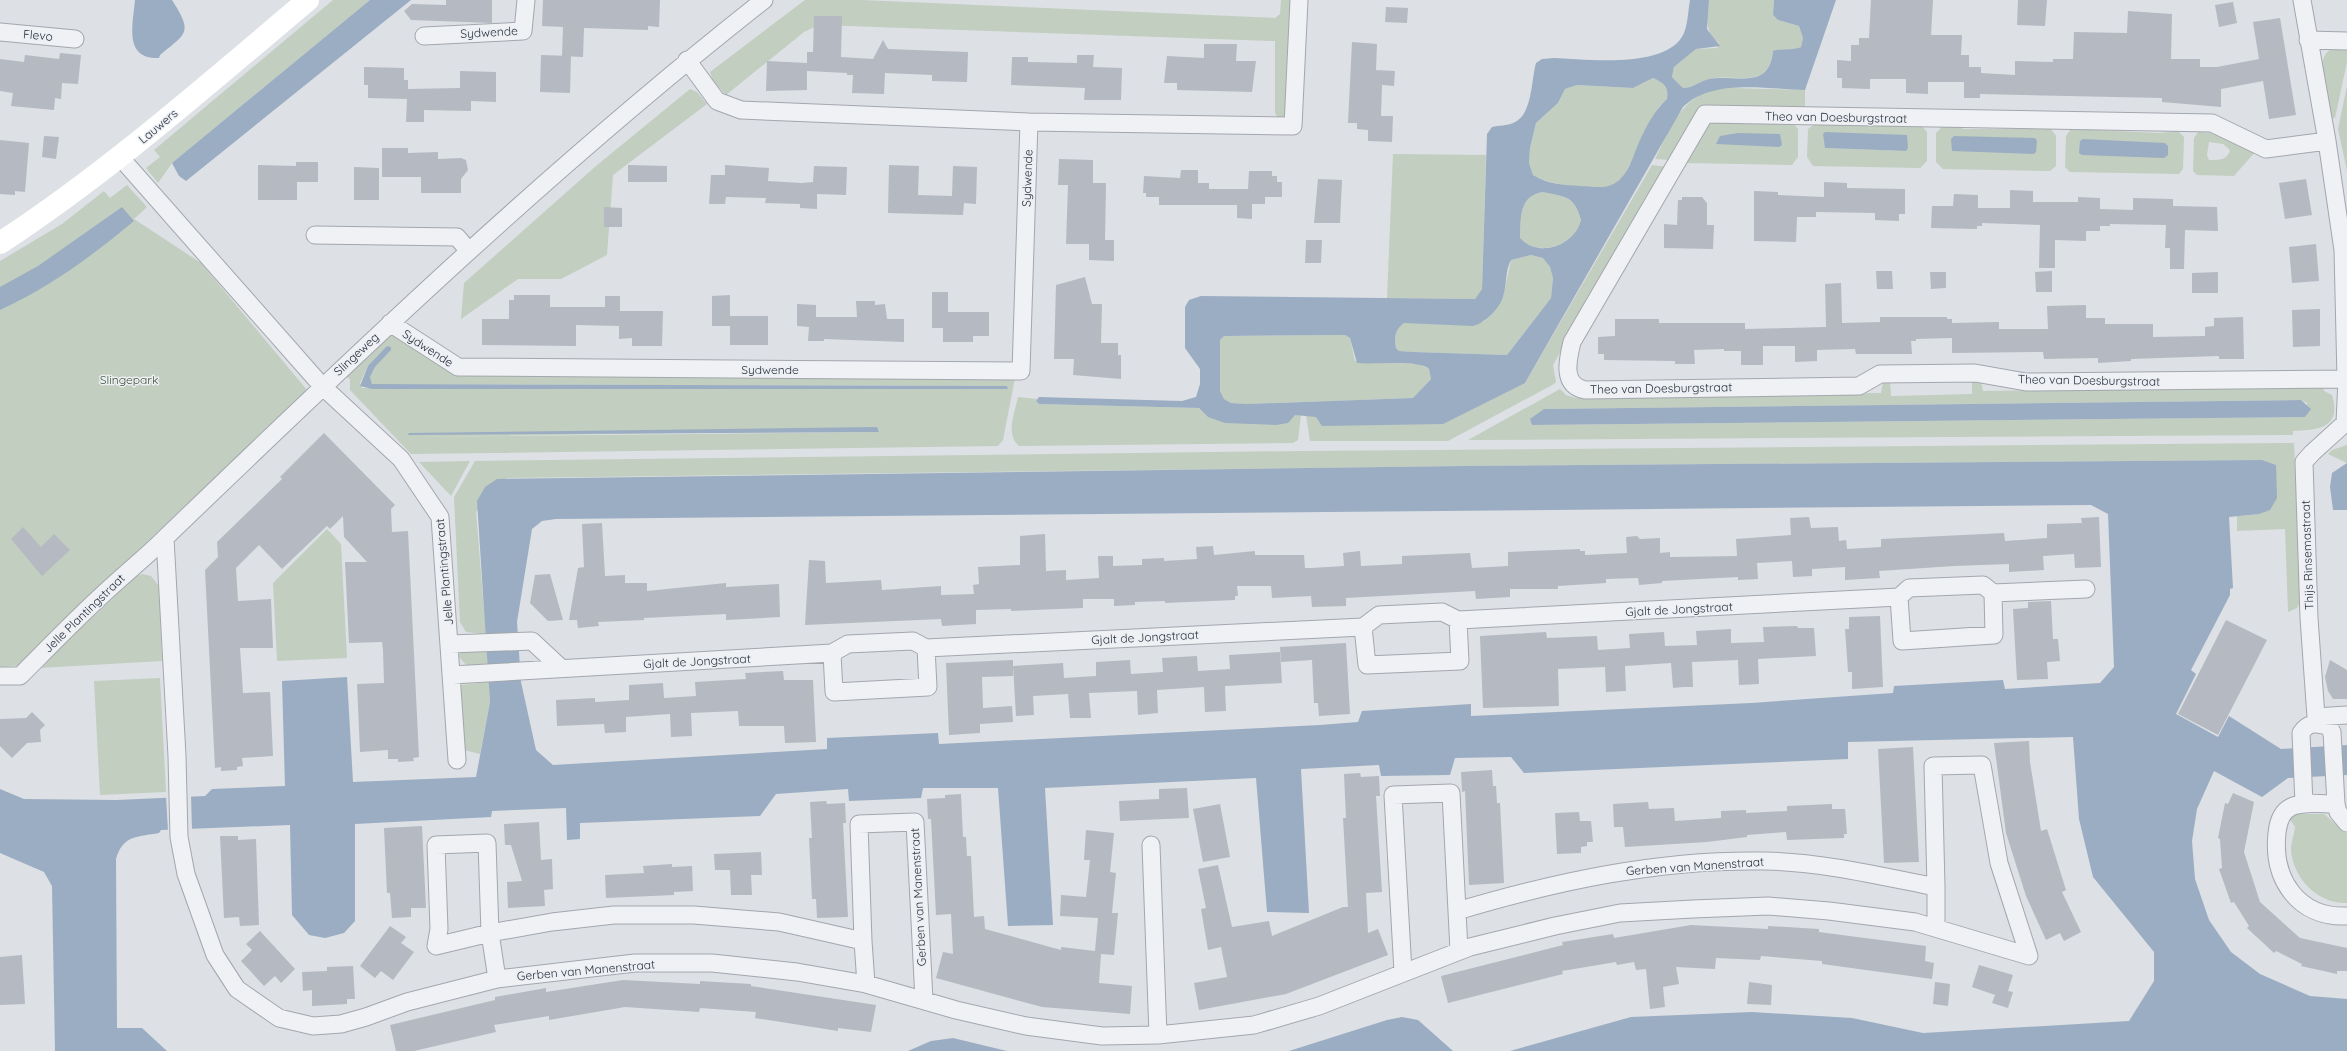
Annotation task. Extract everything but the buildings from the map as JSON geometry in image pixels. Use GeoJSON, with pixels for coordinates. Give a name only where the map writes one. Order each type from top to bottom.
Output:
{"type":"FeatureCollection","features":[{"type":"Feature","properties":{"kind":"street","name":"Lauwers"},"geometry":{"type":"LineString","coordinates":[[0,243],[64,200],[120,157],[308,0]]}},
{"type":"Feature","properties":{"kind":"street","name":"Sydwende"},"geometry":{"type":"LineString","coordinates":[[424,36],[523,31],[526,0]]}},
{"type":"Feature","properties":{"kind":"street","name":"Sydwende"},"geometry":{"type":"LineString","coordinates":[[764,0],[687,60],[468,250],[390,323],[458,367],[1021,371],[1029,122]]}},
{"type":"Feature","properties":{"kind":"street"},"geometry":{"type":"LineString","coordinates":[[687,60],[717,101],[741,110],[1029,122],[1293,126],[1299,0]]}},
{"type":"Feature","properties":{"kind":"street"},"geometry":{"type":"LineString","coordinates":[[2302,0],[2327,141],[2340,187],[2347,379]]}},
{"type":"Feature","properties":{"kind":"street","name":"Flevo"},"geometry":{"type":"LineString","coordinates":[[0,32],[76,39]]}},
{"type":"Feature","properties":{"kind":"street"},"geometry":{"type":"LineString","coordinates":[[2308,40],[2347,41]]}},
{"type":"Feature","properties":{"kind":"street","name":"Theo van Doesburgstraat"},"geometry":{"type":"LineString","coordinates":[[2327,141],[2266,149],[2212,124],[1705,114],[1572,342],[1567,367],[1574,384],[1585,390],[1859,386],[1880,374],[1975,373],[2026,382],[2347,379]]}},
{"type":"Feature","properties":{"kind":"street"},"geometry":{"type":"LineString","coordinates":[[120,157],[322,386]]}},
{"type":"Feature","properties":{"kind":"street"},"geometry":{"type":"LineString","coordinates":[[315,235],[451,236],[457,237],[468,250]]}},
{"type":"Feature","properties":{"kind":"street","name":"Slingeweg"},"geometry":{"type":"LineString","coordinates":[[322,386],[390,323]]}},
{"type":"Feature","properties":{"kind":"street","name":"Thijs Rinsemastraat"},"geometry":{"type":"LineString","coordinates":[[2316,720],[2309,618],[2304,462],[2345,423],[2347,379]]}},
{"type":"Feature","properties":{"kind":"street","name":"Jelle Plantingstraat"},"geometry":{"type":"LineString","coordinates":[[0,676],[20,676],[98,598],[165,538],[322,386],[401,459],[440,516],[457,760]]}},
{"type":"Feature","properties":{"kind":"street","name":"Gerben van Manenstraat"},"geometry":{"type":"LineString","coordinates":[[165,538],[179,837],[186,874],[215,955],[237,989],[279,1018],[313,1026],[341,1024],[366,1017],[407,1002],[497,979],[635,963],[712,963],[797,972],[866,984],[1026,1026],[1102,1036],[1158,1035],[1254,1025],[1319,1006],[1459,951],[1555,926],[1620,913],[1693,909],[1768,906],[1829,911],[1915,922],[1936,927],[2029,956],[1999,863],[1982,765],[1933,766],[1936,927]]}},
{"type":"Feature","properties":{"kind":"street","name":"Gjalt de Jongstraat"},"geometry":{"type":"LineString","coordinates":[[452,675],[832,653],[848,644],[913,641],[926,648],[1363,627],[1378,615],[1442,612],[1458,620],[1900,597],[1909,588],[1983,585],[1993,593],[2086,590]]}},
{"type":"Feature","properties":{"kind":"street"},"geometry":{"type":"LineString","coordinates":[[1900,597],[1902,641],[1994,635],[1993,593]]}},
{"type":"Feature","properties":{"kind":"street"},"geometry":{"type":"LineString","coordinates":[[1363,627],[1367,665],[1460,661],[1458,620]]}},
{"type":"Feature","properties":{"kind":"street"},"geometry":{"type":"LineString","coordinates":[[450,644],[532,641],[561,668]]}},
{"type":"Feature","properties":{"kind":"street"},"geometry":{"type":"LineString","coordinates":[[832,653],[834,692],[920,688],[928,687],[926,648]]}},
{"type":"Feature","properties":{"kind":"street"},"geometry":{"type":"LineString","coordinates":[[2304,804],[2301,733],[2305,727],[2316,720],[2347,716]]}},
{"type":"Feature","properties":{"kind":"street"},"geometry":{"type":"LineString","coordinates":[[2316,720],[2327,726],[2333,739],[2336,804],[2338,812],[2347,823]]}},
{"type":"Feature","properties":{"kind":"street"},"geometry":{"type":"LineString","coordinates":[[1403,972],[1393,795],[1451,793],[1459,951]]}},
{"type":"Feature","properties":{"kind":"street"},"geometry":{"type":"LineString","coordinates":[[2336,804],[2304,804],[2286,810],[2277,828],[2276,845],[2278,865],[2291,892],[2310,909],[2336,916],[2347,916]]}},
{"type":"Feature","properties":{"kind":"street","name":"Gerben van Manenstraat"},"geometry":{"type":"LineString","coordinates":[[866,984],[859,824],[914,822],[924,1000]]}},
{"type":"Feature","properties":{"kind":"street"},"geometry":{"type":"LineString","coordinates":[[497,979],[490,933],[487,843],[436,845],[439,929],[436,946],[490,933],[552,922],[614,915],[694,915],[778,922],[863,941]]}},
{"type":"Feature","properties":{"kind":"street"},"geometry":{"type":"LineString","coordinates":[[1152,845],[1158,1035]]}},
{"type":"Feature","properties":{"kind":"street","name":"Gerben van Manenstraat"},"geometry":{"type":"LineString","coordinates":[[1458,911],[1548,886],[1612,872],[1675,865],[1765,861],[1845,869],[1936,887]]}},
{"type":"Feature","properties":{"kind":"green space"},"geometry":{"type":"Polygon","coordinates":[[[333,0],[370,0],[172,163],[158,183],[146,168],[160,157],[154,150],[333,0]]]}},
{"type":"Feature","properties":{"kind":"green space"},"geometry":{"type":"Polygon","coordinates":[[[805,0],[861,0],[1275,18],[1280,14],[1281,0],[1304,0],[1295,125],[1282,125],[1275,113],[1275,41],[819,25],[804,32],[726,95],[713,81],[710,72],[805,0]]]}},
{"type":"Feature","properties":{"kind":"green space"},"geometry":{"type":"Polygon","coordinates":[[[1709,0],[1774,0],[1773,15],[1778,20],[1799,26],[1803,38],[1801,47],[1773,51],[1770,63],[1765,71],[1758,76],[1750,78],[1709,79],[1690,87],[1683,88],[1672,77],[1674,67],[1696,49],[1717,48],[1719,43],[1709,29],[1709,0]]]}},
{"type":"Feature","properties":{"kind":"green space"},"geometry":{"type":"Polygon","coordinates":[[[2334,48],[2347,48],[2347,62],[2335,118],[2330,118],[2322,79],[2322,68],[2323,59],[2327,52],[2334,48]]]}},
{"type":"Feature","properties":{"kind":"green space"},"geometry":{"type":"Polygon","coordinates":[[[1653,78],[1665,86],[1667,91],[1667,99],[1659,107],[1623,177],[1618,182],[1612,186],[1589,188],[1549,182],[1533,175],[1529,163],[1530,148],[1536,123],[1558,103],[1565,89],[1577,85],[1633,88],[1653,78]]]}},
{"type":"Feature","properties":{"kind":"green space"},"geometry":{"type":"Polygon","coordinates":[[[2347,86],[2347,171],[2338,129],[2347,86]]]}},
{"type":"Feature","properties":{"kind":"green space"},"geometry":{"type":"Polygon","coordinates":[[[1730,88],[1805,90],[1805,110],[1701,107],[1671,160],[1655,159],[1682,110],[1701,95],[1714,90],[1730,88]]]}},
{"type":"Feature","properties":{"kind":"green space"},"geometry":{"type":"Polygon","coordinates":[[[690,89],[697,92],[707,104],[613,175],[607,255],[561,279],[518,279],[461,319],[464,283],[596,166],[690,89]]]}},
{"type":"Feature","properties":{"kind":"green space"},"geometry":{"type":"Polygon","coordinates":[[[1710,123],[1793,123],[1798,129],[1798,157],[1792,165],[1686,163],[1710,123]]]}},
{"type":"Feature","properties":{"kind":"green space"},"geometry":{"type":"Polygon","coordinates":[[[1815,124],[1922,126],[1927,132],[1927,161],[1920,168],[1813,166],[1807,157],[1808,129],[1815,124]],[[1825,148],[1905,151],[1908,148],[1825,148]]]}},
{"type":"Feature","properties":{"kind":"green space"},"geometry":{"type":"Polygon","coordinates":[[[1942,127],[1961,127],[1963,129],[2051,129],[2056,136],[2056,166],[2050,171],[1943,169],[1936,162],[1936,133],[1942,127]]]}},
{"type":"Feature","properties":{"kind":"green space"},"geometry":{"type":"Polygon","coordinates":[[[2071,129],[2160,133],[2178,131],[2184,137],[2183,169],[2179,174],[2070,172],[2065,167],[2066,136],[2071,129]]]}},
{"type":"Feature","properties":{"kind":"green space"},"geometry":{"type":"Polygon","coordinates":[[[2198,132],[2215,133],[2255,152],[2234,176],[2197,175],[2193,171],[2194,138],[2198,132]],[[2209,142],[2207,155],[2209,160],[2222,159],[2229,154],[2230,150],[2223,144],[2209,142]]]}},
{"type":"Feature","properties":{"kind":"green space"},"geometry":{"type":"Polygon","coordinates":[[[1393,154],[1486,155],[1482,289],[1475,299],[1387,298],[1393,154]]]}},
{"type":"Feature","properties":{"kind":"green space"},"geometry":{"type":"Polygon","coordinates":[[[1652,165],[1667,167],[1553,365],[1556,382],[1554,384],[1448,441],[1310,441],[1306,415],[1316,417],[1525,383],[1652,165]]]}},
{"type":"Feature","properties":{"kind":"green space","name":"Slingepark"},"geometry":{"type":"Polygon","coordinates":[[[127,185],[147,207],[134,219],[201,263],[307,390],[53,631],[22,665],[0,667],[0,261],[62,224],[104,191],[110,198],[127,185]]]}},
{"type":"Feature","properties":{"kind":"green space"},"geometry":{"type":"Polygon","coordinates":[[[1542,192],[1568,198],[1575,206],[1581,220],[1572,236],[1564,242],[1546,248],[1537,248],[1528,245],[1520,239],[1521,217],[1522,210],[1529,199],[1542,192]]]}},
{"type":"Feature","properties":{"kind":"green space"},"geometry":{"type":"Polygon","coordinates":[[[1531,255],[1543,258],[1550,267],[1553,278],[1551,298],[1507,355],[1414,352],[1399,351],[1396,348],[1396,334],[1404,323],[1483,322],[1490,316],[1503,297],[1511,260],[1531,255]]]}},
{"type":"Feature","properties":{"kind":"green space"},"geometry":{"type":"Polygon","coordinates":[[[394,335],[454,375],[1015,378],[1003,440],[998,446],[411,454],[350,390],[350,379],[346,377],[388,336],[394,335]],[[391,350],[368,366],[360,383],[362,388],[1008,389],[1007,386],[372,384],[370,377],[375,367],[391,350]],[[879,430],[409,437],[878,432],[879,430]]]}},
{"type":"Feature","properties":{"kind":"green space"},"geometry":{"type":"Polygon","coordinates":[[[1345,335],[1350,338],[1355,361],[1419,364],[1429,369],[1431,379],[1413,398],[1247,404],[1231,403],[1224,399],[1220,391],[1220,340],[1224,336],[1345,335]]]}},
{"type":"Feature","properties":{"kind":"green space"},"geometry":{"type":"Polygon","coordinates":[[[1972,379],[1981,382],[1983,391],[2323,386],[2324,391],[2332,395],[2334,414],[2331,421],[2326,425],[2311,430],[2293,431],[2293,435],[1468,440],[1560,389],[1566,395],[1575,398],[1881,393],[1883,382],[1890,380],[1891,396],[1972,394],[1972,379]],[[2301,400],[1544,409],[1532,425],[2305,417],[2307,403],[2301,400]]]}},
{"type":"Feature","properties":{"kind":"green space"},"geometry":{"type":"Polygon","coordinates":[[[1018,397],[1037,399],[1036,401],[1039,404],[1199,408],[1208,417],[1291,418],[1295,415],[1301,415],[1298,440],[1293,443],[1019,446],[1015,441],[1012,430],[1013,416],[1018,397]]]}},
{"type":"Feature","properties":{"kind":"green space"},"geometry":{"type":"Polygon","coordinates":[[[2294,443],[2301,601],[2297,608],[2288,612],[2285,529],[2237,531],[2237,516],[2259,514],[2262,460],[1463,466],[507,478],[476,512],[486,634],[466,632],[460,622],[454,497],[475,461],[1303,451],[2294,443]]]}},
{"type":"Feature","properties":{"kind":"green space"},"geometry":{"type":"Polygon","coordinates":[[[2347,445],[2347,463],[2328,454],[2332,450],[2347,445]]]}},
{"type":"Feature","properties":{"kind":"green space"},"geometry":{"type":"Polygon","coordinates":[[[470,461],[451,496],[419,462],[470,461]]]}},
{"type":"Feature","properties":{"kind":"green space"},"geometry":{"type":"Polygon","coordinates":[[[327,529],[341,544],[347,658],[277,661],[273,583],[327,529]]]}},
{"type":"Feature","properties":{"kind":"green space"},"geometry":{"type":"Polygon","coordinates":[[[142,574],[151,576],[159,586],[162,661],[39,668],[135,577],[142,574]]]}},
{"type":"Feature","properties":{"kind":"green space"},"geometry":{"type":"Polygon","coordinates":[[[487,649],[488,667],[467,666],[459,657],[460,651],[487,649]]]}},
{"type":"Feature","properties":{"kind":"green space"},"geometry":{"type":"Polygon","coordinates":[[[160,678],[166,792],[100,795],[94,681],[160,678]]]}},
{"type":"Feature","properties":{"kind":"green space"},"geometry":{"type":"Polygon","coordinates":[[[489,682],[490,702],[480,754],[464,750],[460,685],[489,682]]]}},
{"type":"Feature","properties":{"kind":"green space"},"geometry":{"type":"Polygon","coordinates":[[[2298,813],[2324,814],[2347,834],[2347,903],[2328,900],[2319,895],[2304,883],[2299,875],[2291,853],[2291,845],[2295,827],[2289,818],[2298,813]]]}},
{"type":"Feature","properties":{"kind":"water"},"geometry":{"type":"Polygon","coordinates":[[[135,0],[172,0],[183,19],[185,26],[181,37],[160,55],[159,58],[148,57],[140,53],[135,46],[132,29],[135,0]]]}},
{"type":"Feature","properties":{"kind":"water"},"geometry":{"type":"Polygon","coordinates":[[[370,0],[411,0],[186,181],[179,176],[172,163],[370,0]]]}},
{"type":"Feature","properties":{"kind":"water"},"geometry":{"type":"Polygon","coordinates":[[[1690,0],[1709,0],[1707,29],[1720,46],[1696,49],[1674,67],[1672,77],[1683,88],[1690,87],[1709,79],[1750,78],[1758,76],[1765,72],[1770,63],[1773,51],[1801,47],[1803,38],[1799,26],[1778,20],[1773,15],[1774,0],[1836,0],[1805,90],[1757,87],[1724,89],[1709,92],[1695,98],[1683,107],[1525,383],[1443,424],[1322,426],[1316,417],[1295,415],[1288,423],[1276,425],[1225,423],[1208,417],[1199,408],[1039,404],[1036,401],[1039,397],[1182,401],[1196,397],[1200,384],[1200,369],[1185,348],[1185,307],[1189,300],[1201,296],[1475,299],[1482,289],[1487,134],[1492,127],[1508,125],[1520,119],[1528,105],[1536,63],[1542,59],[1554,58],[1625,60],[1661,53],[1675,45],[1684,33],[1690,0]],[[1653,78],[1633,88],[1577,85],[1565,89],[1558,103],[1536,123],[1530,148],[1529,163],[1533,175],[1556,184],[1596,187],[1611,185],[1622,178],[1629,166],[1645,129],[1667,99],[1667,91],[1665,86],[1653,78]],[[1542,192],[1534,195],[1525,204],[1522,210],[1520,238],[1537,248],[1546,248],[1564,242],[1572,236],[1581,220],[1572,201],[1563,196],[1542,192]],[[1531,255],[1511,260],[1501,302],[1487,319],[1473,326],[1404,323],[1396,334],[1396,348],[1399,351],[1414,352],[1507,355],[1551,298],[1553,278],[1550,267],[1543,258],[1531,255]],[[1345,335],[1224,336],[1220,340],[1220,391],[1224,399],[1231,403],[1247,404],[1413,398],[1431,379],[1429,369],[1416,364],[1357,363],[1350,338],[1345,335]]]}},
{"type":"Feature","properties":{"kind":"water"},"geometry":{"type":"Polygon","coordinates":[[[1825,132],[1907,135],[1908,148],[1906,151],[1825,148],[1823,134],[1825,132]]]}},
{"type":"Feature","properties":{"kind":"water"},"geometry":{"type":"Polygon","coordinates":[[[1738,133],[1780,134],[1782,145],[1779,147],[1716,144],[1720,136],[1738,133]]]}},
{"type":"Feature","properties":{"kind":"water"},"geometry":{"type":"Polygon","coordinates":[[[1954,136],[2035,138],[2037,141],[2036,152],[2034,154],[1952,151],[1951,139],[1954,136]]]}},
{"type":"Feature","properties":{"kind":"water"},"geometry":{"type":"Polygon","coordinates":[[[2083,139],[2165,143],[2168,146],[2168,155],[2164,158],[2082,155],[2079,153],[2080,141],[2083,139]]]}},
{"type":"Feature","properties":{"kind":"water"},"geometry":{"type":"Polygon","coordinates":[[[122,207],[134,221],[70,270],[36,291],[0,310],[0,287],[38,266],[122,207]]]}},
{"type":"Feature","properties":{"kind":"water"},"geometry":{"type":"Polygon","coordinates":[[[387,346],[391,347],[391,350],[375,367],[370,377],[372,384],[1007,386],[1008,389],[372,389],[360,386],[368,366],[387,346]]]}},
{"type":"Feature","properties":{"kind":"water"},"geometry":{"type":"Polygon","coordinates":[[[2301,400],[2311,409],[2305,417],[1532,425],[1530,419],[1544,409],[2301,400]]]}},
{"type":"Feature","properties":{"kind":"water"},"geometry":{"type":"Polygon","coordinates":[[[877,427],[879,432],[408,435],[409,433],[877,427]]]}},
{"type":"Feature","properties":{"kind":"water"},"geometry":{"type":"Polygon","coordinates":[[[2262,460],[2276,465],[2277,498],[2270,510],[2259,514],[2229,517],[2233,588],[2230,589],[2230,595],[2191,670],[2196,674],[2176,714],[2218,737],[2229,716],[2281,749],[2347,745],[2347,775],[2288,778],[2262,797],[2214,771],[2197,809],[2192,841],[2195,879],[2209,920],[2231,952],[2260,974],[2310,996],[2347,999],[2347,1051],[1510,1051],[1631,1017],[1752,1012],[1852,1018],[1923,1033],[2129,1021],[2154,981],[2154,952],[2093,877],[2079,819],[2073,737],[1848,742],[1848,759],[1524,773],[1511,757],[1455,758],[1450,775],[1381,776],[1379,765],[1301,769],[1309,913],[1267,912],[1256,778],[1045,788],[1053,925],[1008,926],[998,788],[923,788],[921,798],[849,801],[848,789],[776,794],[760,816],[580,823],[580,839],[567,840],[566,808],[492,811],[491,817],[355,824],[355,921],[344,933],[325,938],[309,935],[292,915],[290,825],[161,830],[159,833],[132,838],[127,841],[119,851],[116,859],[117,1028],[142,1028],[167,1051],[55,1051],[52,886],[44,872],[0,853],[0,789],[24,799],[117,800],[205,796],[212,789],[285,786],[282,681],[347,677],[353,782],[476,777],[490,702],[477,501],[485,487],[497,479],[1463,466],[2262,460]],[[2091,505],[556,519],[542,521],[532,529],[517,622],[521,682],[536,750],[553,765],[827,749],[827,738],[938,733],[939,744],[1320,725],[1358,722],[1362,711],[1471,704],[1471,716],[1751,703],[1893,693],[1894,686],[2003,680],[2005,689],[2100,683],[2114,667],[2108,514],[2091,505]]]}},
{"type":"Feature","properties":{"kind":"water"},"geometry":{"type":"Polygon","coordinates":[[[2347,463],[2347,510],[2333,510],[2330,487],[2332,473],[2347,463]]]}},
{"type":"Feature","properties":{"kind":"water"},"geometry":{"type":"Polygon","coordinates":[[[1402,1017],[1418,1020],[1453,1051],[1289,1051],[1387,1020],[1402,1017]]]}},
{"type":"Feature","properties":{"kind":"water"},"geometry":{"type":"Polygon","coordinates":[[[953,1038],[1007,1051],[908,1051],[931,1041],[953,1038]]]}},
{"type":"Feature","properties":{"kind":"pier"},"geometry":{"type":"Polygon","coordinates":[[[191,795],[192,830],[168,831],[166,796],[191,795]]]}}]}
